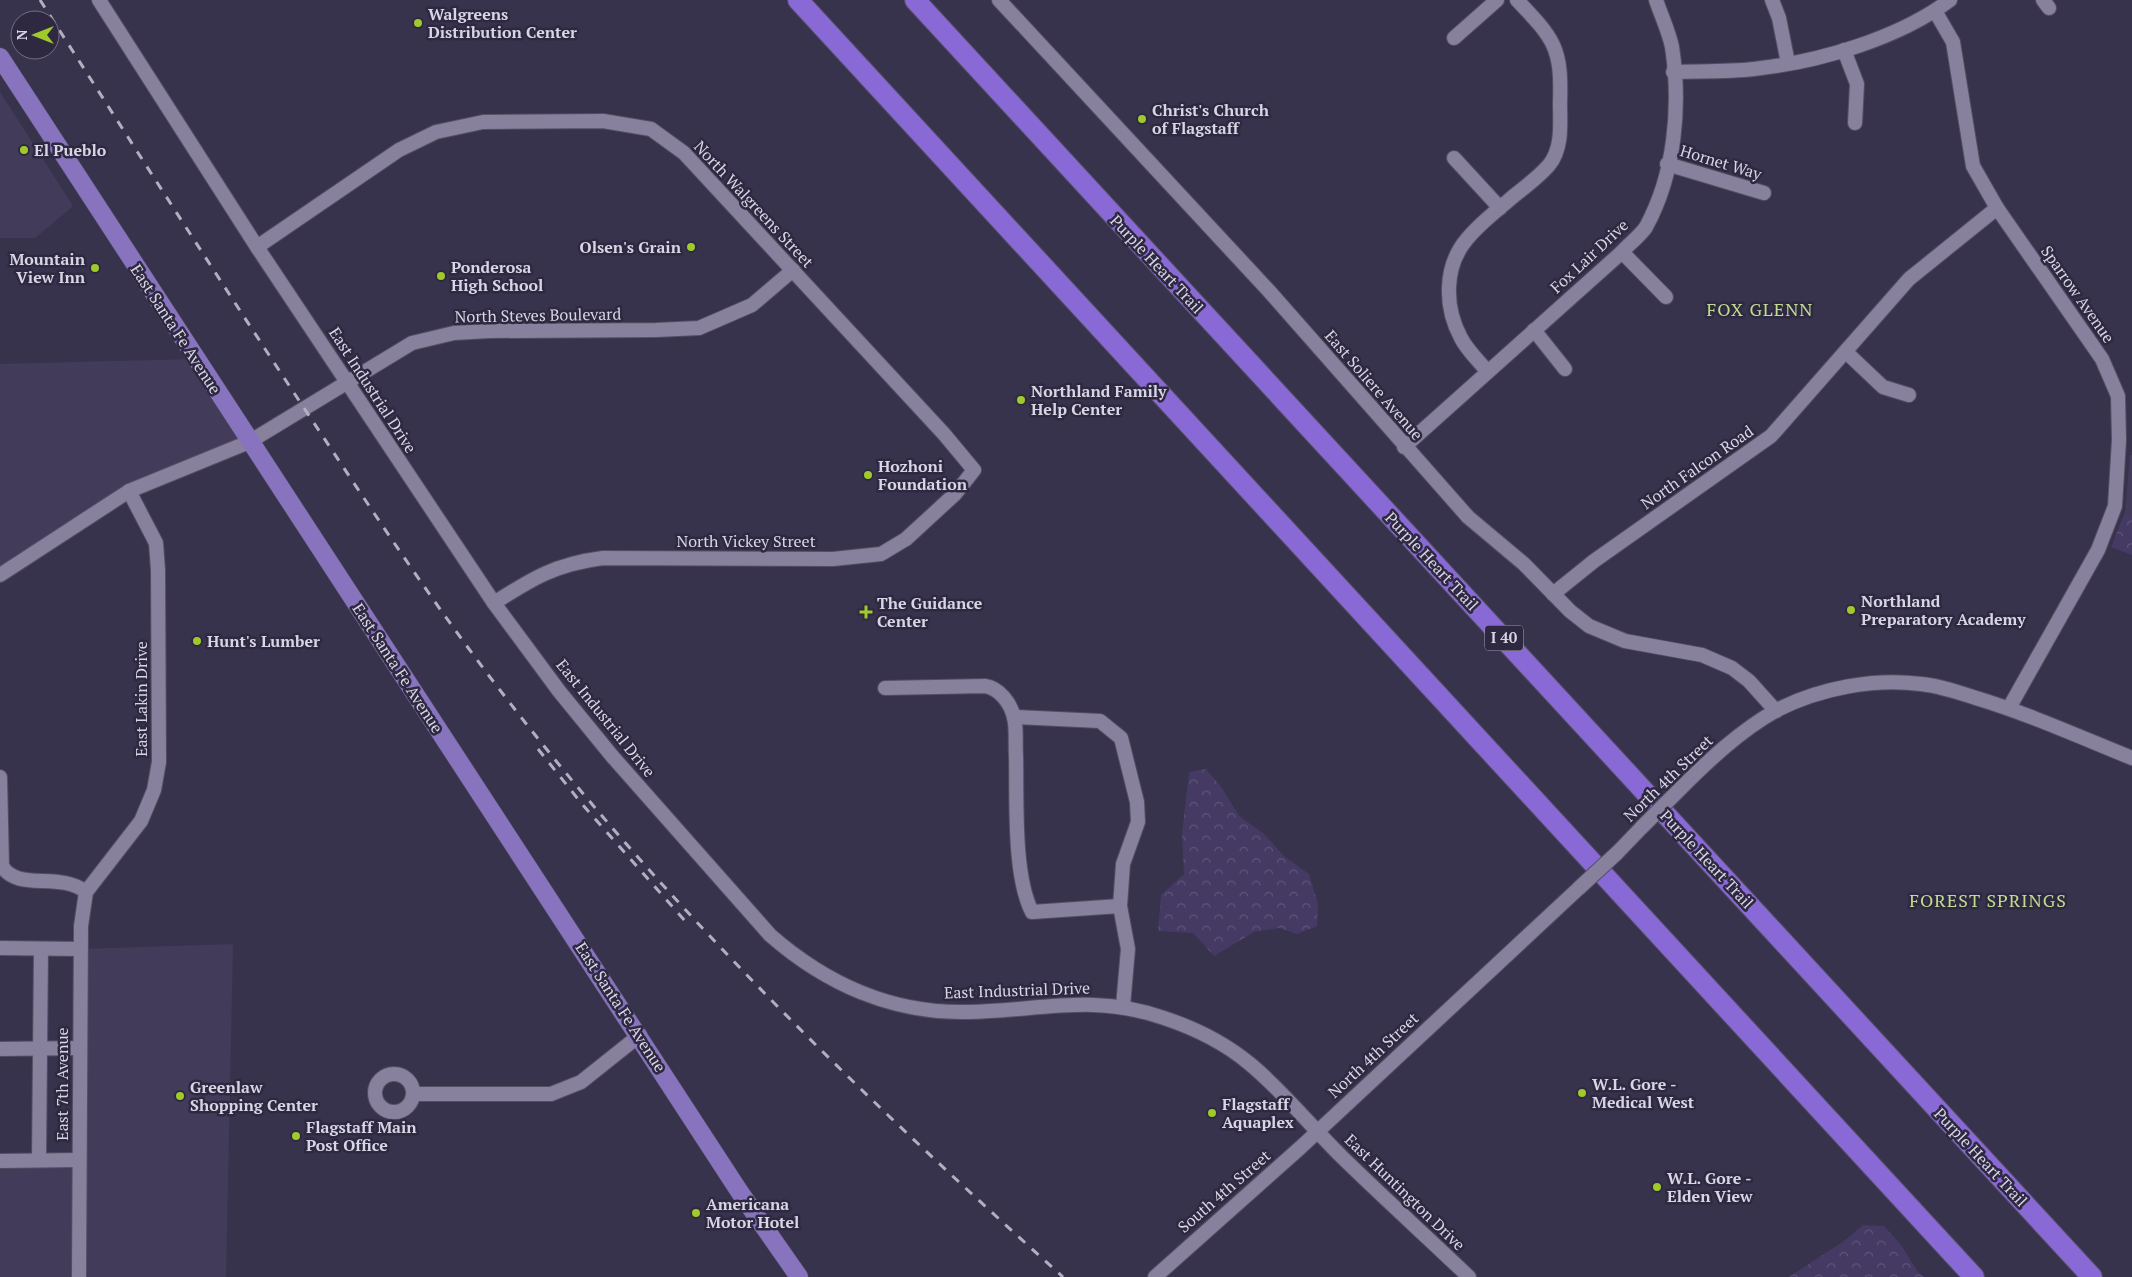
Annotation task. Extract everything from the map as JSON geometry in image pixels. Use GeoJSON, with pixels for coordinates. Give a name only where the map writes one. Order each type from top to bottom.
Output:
{"type":"FeatureCollection","features":[{"type":"Feature","properties":{"kind":"highway"},"geometry":{"type":"LineString","coordinates":[[798,0],[1974,1277]]}},
{"type":"Feature","properties":{"kind":"highway","name":"Purple Heart Trail"},"geometry":{"type":"LineString","coordinates":[[915,0],[2092,1277]]}},
{"type":"Feature","properties":{"kind":"main road","name":"East Santa Fe Avenue"},"geometry":{"type":"LineString","coordinates":[[0,57],[249,442],[640,1035],[740,1191],[800,1277]]}},
{"type":"Feature","properties":{"kind":"street","name":"East Industrial Drive"},"geometry":{"type":"LineString","coordinates":[[99,0],[257,247],[494,603],[559,691],[679,833],[770,935],[790,953],[814,969],[866,995],[899,1005],[945,1012],[969,1012],[1065,1004],[1123,1006],[1164,1018],[1207,1036],[1250,1064],[1317,1132]]}},
{"type":"Feature","properties":{"kind":"street","name":"East Soliere Avenue"},"geometry":{"type":"LineString","coordinates":[[999,0],[1269,292],[1404,447],[1468,517],[1524,564],[1553,594],[1589,626],[1625,641],[1702,655],[1732,668],[1754,686],[1776,711]]}},
{"type":"Feature","properties":{"kind":"street"},"geometry":{"type":"LineString","coordinates":[[1454,38],[1497,0]]}},
{"type":"Feature","properties":{"kind":"street"},"geometry":{"type":"LineString","coordinates":[[1487,371],[1462,340],[1450,310],[1450,275],[1455,258],[1467,239],[1550,165],[1559,144],[1560,61],[1548,32],[1517,0]]}},
{"type":"Feature","properties":{"kind":"street","name":"Fox Lair Drive"},"geometry":{"type":"LineString","coordinates":[[1404,447],[1622,252],[1645,228],[1660,195],[1676,110],[1672,46],[1656,0]]}},
{"type":"Feature","properties":{"kind":"street"},"geometry":{"type":"LineString","coordinates":[[1772,0],[1779,18],[1788,63]]}},
{"type":"Feature","properties":{"kind":"street"},"geometry":{"type":"LineString","coordinates":[[1674,72],[1753,69],[1844,50],[1885,36],[1936,11],[1950,0]]}},
{"type":"Feature","properties":{"kind":"street","name":"Sparrow Avenue"},"geometry":{"type":"LineString","coordinates":[[1936,11],[1953,42],[1973,166],[1997,208],[2102,359],[2118,396],[2126,439],[2115,506],[2109,525],[2098,550],[2009,708]]}},
{"type":"Feature","properties":{"kind":"street"},"geometry":{"type":"LineString","coordinates":[[1844,50],[1858,84],[1855,123]]}},
{"type":"Feature","properties":{"kind":"street","name":"North Walgreens Street"},"geometry":{"type":"LineString","coordinates":[[257,247],[399,150],[436,132],[483,122],[603,121],[651,129],[684,153],[947,437],[974,470]]}},
{"type":"Feature","properties":{"kind":"street"},"geometry":{"type":"LineString","coordinates":[[1454,158],[1500,208]]}},
{"type":"Feature","properties":{"kind":"street","name":"Hornet Way"},"geometry":{"type":"LineString","coordinates":[[1667,164],[1764,193]]}},
{"type":"Feature","properties":{"kind":"street","name":"North Falcon Road"},"geometry":{"type":"LineString","coordinates":[[1553,594],[1594,560],[1771,436],[1909,279],[1997,208]]}},
{"type":"Feature","properties":{"kind":"street"},"geometry":{"type":"LineString","coordinates":[[1622,252],[1666,297]]}},
{"type":"Feature","properties":{"kind":"street","name":"North Steves Boulevard"},"geometry":{"type":"LineString","coordinates":[[0,575],[130,491],[249,442],[412,343],[454,333],[699,328],[752,305],[793,270]]}},
{"type":"Feature","properties":{"kind":"street"},"geometry":{"type":"LineString","coordinates":[[1534,330],[1565,369]]}},
{"type":"Feature","properties":{"kind":"street"},"geometry":{"type":"LineString","coordinates":[[1846,352],[1883,387],[1909,395]]}},
{"type":"Feature","properties":{"kind":"street","name":"North Vickey Street"},"geometry":{"type":"LineString","coordinates":[[494,603],[530,580],[558,566],[602,558],[833,559],[881,554],[906,538],[955,494],[974,470]]}},
{"type":"Feature","properties":{"kind":"street","name":"East Lakin Drive"},"geometry":{"type":"LineString","coordinates":[[86,892],[141,821],[154,790],[159,762],[158,570],[156,543],[130,491]]}},
{"type":"Feature","properties":{"kind":"street","name":"North 4th Street"},"geometry":{"type":"LineString","coordinates":[[1317,1132],[1617,853],[1718,751],[1776,711],[1822,693],[1854,686],[1892,682],[1921,684],[1944,688],[2009,708],[2132,758]]}},
{"type":"Feature","properties":{"kind":"street"},"geometry":{"type":"LineString","coordinates":[[885,688],[994,688],[1001,694],[1014,717],[1018,844],[1026,899],[1032,912],[1120,906]]}},
{"type":"Feature","properties":{"kind":"street"},"geometry":{"type":"LineString","coordinates":[[1014,717],[1100,721],[1120,738],[1137,802],[1138,822],[1123,864],[1120,906],[1128,949],[1123,1006]]}},
{"type":"Feature","properties":{"kind":"street"},"geometry":{"type":"LineString","coordinates":[[0,777],[2,866],[7,874],[20,880],[63,882],[78,885],[86,892]]}},
{"type":"Feature","properties":{"kind":"street","name":"East 7th Avenue"},"geometry":{"type":"LineString","coordinates":[[79,1277],[80,926],[86,892]]}},
{"type":"Feature","properties":{"kind":"street"},"geometry":{"type":"LineString","coordinates":[[0,948],[80,950]]}},
{"type":"Feature","properties":{"kind":"street"},"geometry":{"type":"LineString","coordinates":[[39,1160],[42,1048],[41,949]]}},
{"type":"Feature","properties":{"kind":"street"},"geometry":{"type":"LineString","coordinates":[[413,1094],[551,1094],[581,1082],[640,1035]]}},
{"type":"Feature","properties":{"kind":"street"},"geometry":{"type":"LineString","coordinates":[[0,1049],[80,1048]]}},
{"type":"Feature","properties":{"kind":"street","name":"South 4th Street"},"geometry":{"type":"LineString","coordinates":[[1155,1277],[1317,1132]]}},
{"type":"Feature","properties":{"kind":"street","name":"East Huntington Drive"},"geometry":{"type":"LineString","coordinates":[[1317,1132],[1469,1277]]}},
{"type":"Feature","properties":{"kind":"street"},"geometry":{"type":"LineString","coordinates":[[0,1160],[79,1160]]}},
{"type":"Feature","properties":{"kind":"shaded area"},"geometry":{"type":"Polygon","coordinates":[[[0,92],[73,206],[35,238],[0,238],[0,92]]]}},
{"type":"Feature","properties":{"kind":"shaded area"},"geometry":{"type":"Polygon","coordinates":[[[195,359],[249,442],[129,491],[0,575],[0,364],[195,359]]]}},
{"type":"Feature","properties":{"kind":"shaded area"},"geometry":{"type":"Polygon","coordinates":[[[2130,455],[2132,455],[2132,516],[2125,512],[2130,455]]]}},
{"type":"Feature","properties":{"kind":"shaded area"},"geometry":{"type":"Polygon","coordinates":[[[233,944],[226,1277],[0,1277],[0,1161],[79,1160],[80,949],[233,944]]]}},
{"type":"Feature","properties":{"kind":"green space"},"geometry":{"type":"Polygon","coordinates":[[[2125,512],[2132,516],[2132,555],[2111,547],[2125,512]]]}},
{"type":"Feature","properties":{"kind":"green space"},"geometry":{"type":"Polygon","coordinates":[[[1206,769],[1222,788],[1239,816],[1264,834],[1285,857],[1309,874],[1318,904],[1317,926],[1297,934],[1279,928],[1254,932],[1214,956],[1193,933],[1158,931],[1161,895],[1184,874],[1182,834],[1189,772],[1206,769]]]}},
{"type":"Feature","properties":{"kind":"green space"},"geometry":{"type":"Polygon","coordinates":[[[1863,1225],[1884,1226],[1901,1245],[1918,1272],[1924,1277],[1789,1277],[1844,1241],[1863,1225]]]}},
{"type":"Feature","properties":{"kind":"railway"},"geometry":{"type":"LineString","coordinates":[[40,0],[234,302],[399,550],[476,659],[566,774],[632,851],[769,998],[914,1140],[1063,1277]]}},
{"type":"Feature","properties":{"kind":"railway"},"geometry":{"type":"LineString","coordinates":[[538,749],[582,804],[686,922]]}},
{"type":"Feature","properties":{"kind":"place","name":"Walgreens Distribution Center"},"geometry":{"type":"Point","coordinates":[418,23]}},
{"type":"Feature","properties":{"kind":"place","name":"Christ's Church of Flagstaff"},"geometry":{"type":"Point","coordinates":[1142,119]}},
{"type":"Feature","properties":{"kind":"place","name":"El Pueblo"},"geometry":{"type":"Point","coordinates":[24,150]}},
{"type":"Feature","properties":{"kind":"place","name":"Olsen's Grain"},"geometry":{"type":"Point","coordinates":[691,247]}},
{"type":"Feature","properties":{"kind":"place","name":"Mountain View Inn"},"geometry":{"type":"Point","coordinates":[95,268]}},
{"type":"Feature","properties":{"kind":"place","name":"Ponderosa High School"},"geometry":{"type":"Point","coordinates":[441,276]}},
{"type":"Feature","properties":{"kind":"place","name":"Northland Family Help Center"},"geometry":{"type":"Point","coordinates":[1021,400]}},
{"type":"Feature","properties":{"kind":"place","name":"Hozhoni Foundation"},"geometry":{"type":"Point","coordinates":[868,475]}},
{"type":"Feature","properties":{"kind":"place","name":"Northland Preparatory Academy"},"geometry":{"type":"Point","coordinates":[1851,610]}},
{"type":"Feature","properties":{"kind":"place","name":"The Guidance Center"},"geometry":{"type":"Point","coordinates":[866,612]}},
{"type":"Feature","properties":{"kind":"place","name":"Hunt's Lumber"},"geometry":{"type":"Point","coordinates":[197,641]}},
{"type":"Feature","properties":{"kind":"place","name":"W.L. Gore - Medical West"},"geometry":{"type":"Point","coordinates":[1582,1093]}},
{"type":"Feature","properties":{"kind":"place","name":"Greenlaw Shopping Center"},"geometry":{"type":"Point","coordinates":[180,1096]}},
{"type":"Feature","properties":{"kind":"place","name":"Flagstaff Aquaplex"},"geometry":{"type":"Point","coordinates":[1212,1113]}},
{"type":"Feature","properties":{"kind":"place","name":"Flagstaff Main Post Office"},"geometry":{"type":"Point","coordinates":[296,1136]}},
{"type":"Feature","properties":{"kind":"place","name":"W.L. Gore - Elden View"},"geometry":{"type":"Point","coordinates":[1657,1187]}},
{"type":"Feature","properties":{"kind":"place","name":"Americana Motor Hotel"},"geometry":{"type":"Point","coordinates":[696,1213]}},
{"type":"Feature","properties":{"kind":"district","name":"FOX GLENN"},"geometry":{"type":"Point","coordinates":[1760,310]}},
{"type":"Feature","properties":{"kind":"district","name":"FOREST SPRINGS"},"geometry":{"type":"Point","coordinates":[1988,901]}}]}
